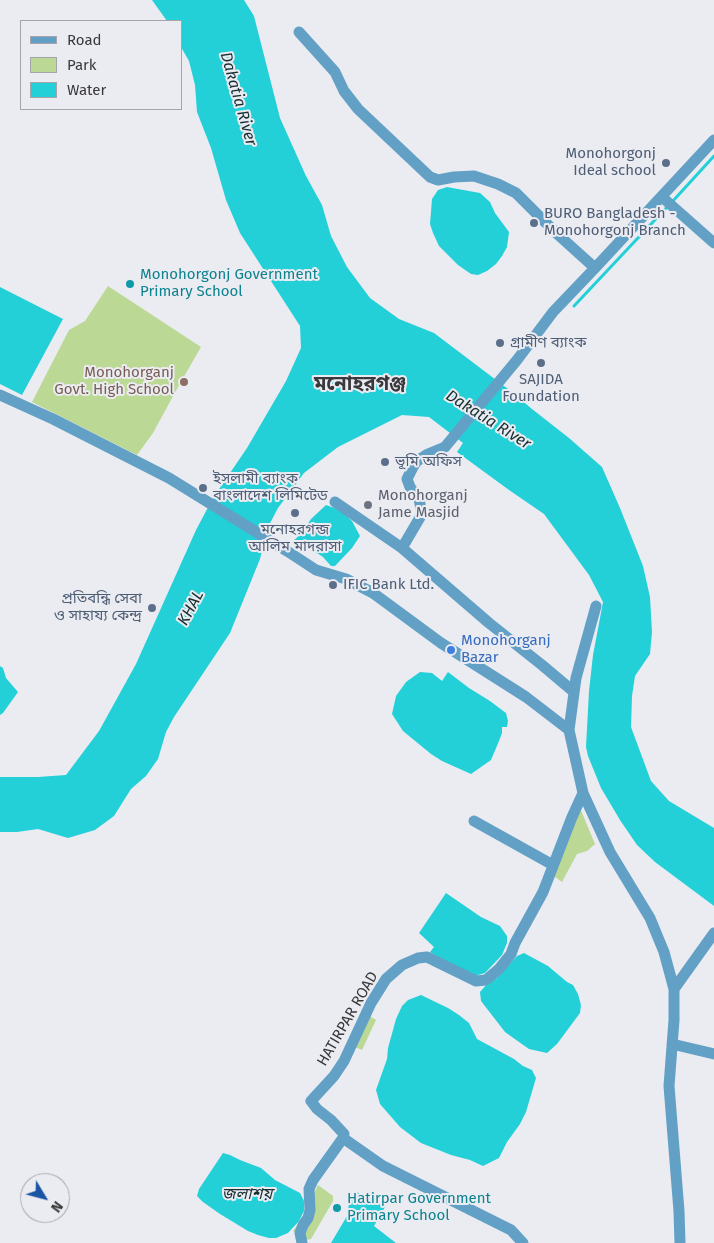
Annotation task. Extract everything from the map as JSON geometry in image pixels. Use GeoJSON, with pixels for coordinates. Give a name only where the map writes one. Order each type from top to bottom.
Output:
{"type":"FeatureCollection","features":[{"type":"Feature","properties":{"kind":"street"},"geometry":{"type":"LineString","coordinates":[[299,32],[335,72],[344,91],[358,109],[430,177],[438,180],[474,176],[498,184],[516,193],[595,268]]}},
{"type":"Feature","properties":{"kind":"street"},"geometry":{"type":"LineString","coordinates":[[402,548],[422,514],[419,499],[410,488],[407,479],[417,461],[428,454],[446,447],[517,360],[553,312],[664,199],[714,140]]}},
{"type":"Feature","properties":{"kind":"street"},"geometry":{"type":"LineString","coordinates":[[664,199],[714,243]]}},
{"type":"Feature","properties":{"kind":"street"},"geometry":{"type":"LineString","coordinates":[[0,396],[53,419],[169,478],[316,570],[346,578],[373,593],[441,643],[526,698],[569,730]]}},
{"type":"Feature","properties":{"kind":"street"},"geometry":{"type":"LineString","coordinates":[[335,502],[402,548],[489,623],[574,692]]}},
{"type":"Feature","properties":{"kind":"street"},"geometry":{"type":"LineString","coordinates":[[596,606],[576,678],[569,730],[583,793],[610,852],[650,918],[664,952],[674,989],[669,1086],[680,1243]]}},
{"type":"Feature","properties":{"kind":"street","name":"HATIRPAR ROAD"},"geometry":{"type":"LineString","coordinates":[[343,1138],[344,1134],[338,1127],[317,1109],[311,1101],[334,1076],[344,1061],[369,1006],[386,979],[402,965],[427,956],[476,981],[486,980],[499,969],[511,954],[543,892],[583,793]]}},
{"type":"Feature","properties":{"kind":"street"},"geometry":{"type":"LineString","coordinates":[[474,821],[553,865]]}},
{"type":"Feature","properties":{"kind":"street"},"geometry":{"type":"LineString","coordinates":[[674,989],[714,933]]}},
{"type":"Feature","properties":{"kind":"street"},"geometry":{"type":"LineString","coordinates":[[672,1044],[714,1054]]}},
{"type":"Feature","properties":{"kind":"street"},"geometry":{"type":"LineString","coordinates":[[302,1243],[300,1233],[310,1210],[308,1189],[343,1138],[383,1166],[511,1230],[523,1243]]}},
{"type":"Feature","properties":{"kind":"green space"},"geometry":{"type":"Polygon","coordinates":[[[108,286],[201,347],[153,433],[137,455],[32,402],[69,330],[85,321],[108,286]]]}},
{"type":"Feature","properties":{"kind":"green space"},"geometry":{"type":"Polygon","coordinates":[[[580,808],[595,844],[587,851],[577,854],[562,882],[551,874],[580,808]]]}},
{"type":"Feature","properties":{"kind":"green space"},"geometry":{"type":"Polygon","coordinates":[[[368,1015],[376,1020],[362,1050],[355,1047],[368,1015]]]}},
{"type":"Feature","properties":{"kind":"green space"},"geometry":{"type":"Polygon","coordinates":[[[318,1185],[333,1196],[333,1201],[311,1239],[306,1240],[293,1231],[300,1222],[318,1185]]]}},
{"type":"Feature","properties":{"kind":"water"},"geometry":{"type":"Polygon","coordinates":[[[152,0],[244,0],[254,16],[280,118],[306,176],[322,205],[331,236],[347,267],[370,298],[399,319],[434,333],[512,392],[602,467],[643,566],[650,597],[652,632],[650,654],[635,676],[631,727],[651,781],[669,801],[714,828],[714,906],[655,862],[637,845],[601,788],[588,756],[586,747],[589,691],[593,655],[603,602],[589,575],[544,514],[457,452],[463,443],[429,417],[402,415],[338,447],[304,473],[278,508],[267,529],[260,559],[230,633],[174,717],[166,732],[158,759],[146,776],[131,789],[114,816],[95,830],[68,838],[38,829],[0,832],[0,777],[66,775],[99,731],[136,664],[196,530],[213,498],[247,448],[286,381],[301,348],[300,326],[240,233],[226,200],[211,148],[197,112],[195,85],[189,61],[182,49],[182,20],[166,20],[152,0]]]}},
{"type":"Feature","properties":{"kind":"water"},"geometry":{"type":"Polygon","coordinates":[[[447,187],[480,193],[490,202],[495,213],[509,232],[507,247],[502,256],[496,264],[478,275],[471,274],[458,265],[439,246],[433,233],[430,224],[432,199],[438,190],[447,187]]]}},
{"type":"Feature","properties":{"kind":"water"},"geometry":{"type":"Polygon","coordinates":[[[0,287],[63,319],[22,395],[0,384],[0,287]]]}},
{"type":"Feature","properties":{"kind":"water"},"geometry":{"type":"Polygon","coordinates":[[[326,505],[340,510],[352,521],[360,536],[352,548],[335,566],[331,566],[314,551],[293,541],[301,534],[311,519],[326,505]]]}},
{"type":"Feature","properties":{"kind":"water"},"geometry":{"type":"Polygon","coordinates":[[[0,666],[3,668],[6,678],[18,692],[0,715],[0,666]]]}},
{"type":"Feature","properties":{"kind":"water"},"geometry":{"type":"Polygon","coordinates":[[[420,672],[432,673],[442,681],[448,672],[506,713],[507,727],[502,727],[502,733],[491,760],[471,774],[431,754],[403,731],[392,714],[396,696],[406,682],[420,672]]]}},
{"type":"Feature","properties":{"kind":"water"},"geometry":{"type":"Polygon","coordinates":[[[446,893],[481,917],[500,926],[507,936],[507,943],[502,955],[485,973],[471,975],[449,964],[430,952],[434,947],[419,933],[446,893]]]}},
{"type":"Feature","properties":{"kind":"water"},"geometry":{"type":"Polygon","coordinates":[[[524,953],[548,966],[573,985],[581,1005],[580,1013],[557,1044],[547,1053],[529,1049],[505,1032],[481,1001],[480,992],[486,985],[497,978],[517,956],[524,953]]]}},
{"type":"Feature","properties":{"kind":"water"},"geometry":{"type":"Polygon","coordinates":[[[421,995],[459,1015],[469,1023],[477,1039],[532,1070],[536,1078],[526,1112],[520,1124],[507,1142],[499,1158],[483,1166],[421,1143],[400,1127],[380,1104],[376,1090],[387,1059],[396,1019],[402,1006],[408,1000],[421,995]]]}},
{"type":"Feature","properties":{"kind":"water","name":"জলাশয়"},"geometry":{"type":"Polygon","coordinates":[[[223,1153],[261,1168],[275,1180],[300,1193],[304,1201],[304,1211],[299,1221],[288,1233],[276,1238],[269,1238],[248,1231],[220,1214],[197,1196],[199,1189],[223,1153]]]}},
{"type":"Feature","properties":{"kind":"water"},"geometry":{"type":"Polygon","coordinates":[[[357,1192],[385,1207],[374,1226],[396,1243],[331,1243],[347,1216],[349,1204],[357,1192]]]}},
{"type":"Feature","properties":{"kind":"waterway"},"geometry":{"type":"LineString","coordinates":[[672,202],[714,156]]}},
{"type":"Feature","properties":{"kind":"waterway"},"geometry":{"type":"LineString","coordinates":[[574,306],[668,206]]}},
{"type":"Feature","properties":{"kind":"place","name":"Monohorgonj Ideal school"},"geometry":{"type":"Point","coordinates":[666,163]}},
{"type":"Feature","properties":{"kind":"place","name":"BURO Bangladesh - Monohorgonj Branch"},"geometry":{"type":"Point","coordinates":[534,223]}},
{"type":"Feature","properties":{"kind":"place","name":"Monohorgonj Government Primary School"},"geometry":{"type":"Point","coordinates":[130,284]}},
{"type":"Feature","properties":{"kind":"place","name":"গ্রামীণ ব্যাংক"},"geometry":{"type":"Point","coordinates":[500,343]}},
{"type":"Feature","properties":{"kind":"place","name":"SAJIDA Foundation"},"geometry":{"type":"Point","coordinates":[541,363]}},
{"type":"Feature","properties":{"kind":"place","name":"Monohorganj Govt. High School"},"geometry":{"type":"Point","coordinates":[184,382]}},
{"type":"Feature","properties":{"kind":"place","name":"ভূমি অফিস"},"geometry":{"type":"Point","coordinates":[385,462]}},
{"type":"Feature","properties":{"kind":"place","name":"ইসলামী ব্যাংক বাংলাদেশ লিমিটেড"},"geometry":{"type":"Point","coordinates":[203,488]}},
{"type":"Feature","properties":{"kind":"place","name":"Monohorganj Jame Masjid"},"geometry":{"type":"Point","coordinates":[368,505]}},
{"type":"Feature","properties":{"kind":"place","name":"মনোহরগন্জ আলিম মাদরাসা"},"geometry":{"type":"Point","coordinates":[295,513]}},
{"type":"Feature","properties":{"kind":"place","name":"IFIC Bank Ltd."},"geometry":{"type":"Point","coordinates":[333,585]}},
{"type":"Feature","properties":{"kind":"place","name":"প্রতিবন্ধি সেবা ও সাহায্য কেন্দ্র"},"geometry":{"type":"Point","coordinates":[152,608]}},
{"type":"Feature","properties":{"kind":"place","name":"Monohorganj Bazar"},"geometry":{"type":"Point","coordinates":[451,650]}},
{"type":"Feature","properties":{"kind":"place","name":"Hatirpar Government Primary School"},"geometry":{"type":"Point","coordinates":[337,1208]}},
{"type":"Feature","properties":{"kind":"district","name":"মনোহরগঞ্জ"},"geometry":{"type":"Point","coordinates":[360,384]}},
{"type":"Feature","properties":{"kind":"water label","name":"Dakatia River"},"geometry":{"type":"Point","coordinates":[238,99]}},
{"type":"Feature","properties":{"kind":"water label","name":"Dakatia River"},"geometry":{"type":"Point","coordinates":[488,420]}},
{"type":"Feature","properties":{"kind":"water label","name":"KHAL"},"geometry":{"type":"Point","coordinates":[191,608]}}]}
